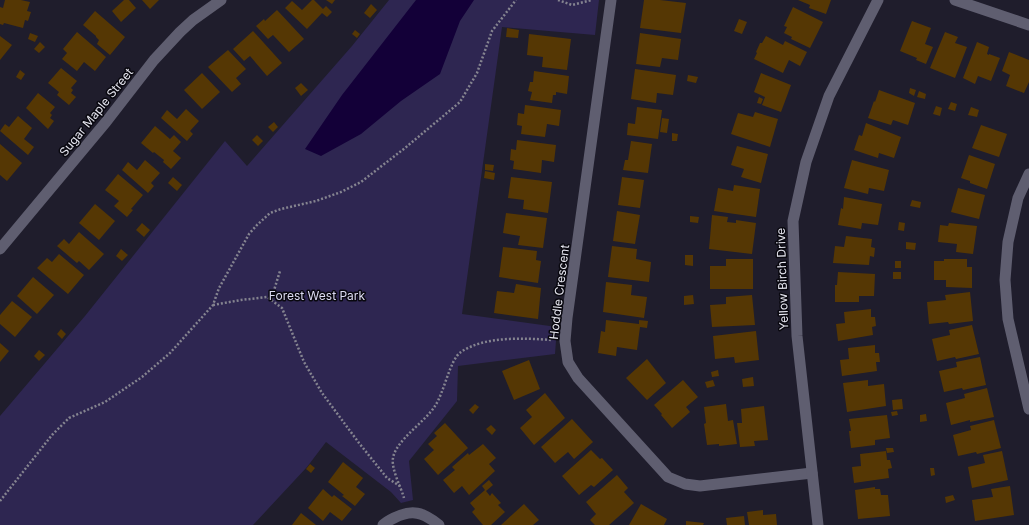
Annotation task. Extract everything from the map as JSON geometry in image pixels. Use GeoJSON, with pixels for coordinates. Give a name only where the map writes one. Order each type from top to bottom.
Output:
{"type":"FeatureCollection","features":[{"type":"Feature","properties":{"kind":"street","name":"Sugar Maple Street"},"geometry":{"type":"LineString","coordinates":[[0,249],[106,122],[154,60],[193,20],[221,0]]}},
{"type":"Feature","properties":{"kind":"street","name":"Hoddle Crescent"},"geometry":{"type":"LineString","coordinates":[[611,0],[567,318],[565,341],[568,362],[578,378],[668,477],[685,484],[700,486],[812,473]]}},
{"type":"Feature","properties":{"kind":"street","name":"Yellow Birch Drive"},"geometry":{"type":"LineString","coordinates":[[818,525],[797,336],[793,221],[806,162],[829,96],[878,0]]}},
{"type":"Feature","properties":{"kind":"street"},"geometry":{"type":"LineString","coordinates":[[955,0],[1029,25]]}},
{"type":"Feature","properties":{"kind":"street"},"geometry":{"type":"LineString","coordinates":[[1029,174],[1018,198],[1008,242],[1005,280],[1008,319],[1029,409]]}},
{"type":"Feature","properties":{"kind":"street"},"geometry":{"type":"LineString","coordinates":[[383,525],[401,515],[414,512],[427,516],[439,525]]}},
{"type":"Feature","properties":{"kind":"path"},"geometry":{"type":"LineString","coordinates":[[0,501],[52,435],[69,418],[105,402],[142,377],[170,353],[213,305],[219,288],[249,234],[257,224],[270,213],[316,201],[341,192],[361,182],[405,148],[460,102],[477,73],[492,31],[516,0]]}},
{"type":"Feature","properties":{"kind":"path"},"geometry":{"type":"LineString","coordinates":[[558,0],[572,5],[592,0]]}},
{"type":"Feature","properties":{"kind":"path"},"geometry":{"type":"LineString","coordinates":[[271,300],[280,271]]}},
{"type":"Feature","properties":{"kind":"path"},"geometry":{"type":"LineString","coordinates":[[213,305],[267,297],[282,308],[304,362],[322,393],[387,478],[400,486]]}},
{"type":"Feature","properties":{"kind":"path"},"geometry":{"type":"LineString","coordinates":[[404,498],[393,467],[392,458],[395,448],[435,408],[456,356],[481,343],[494,340],[551,340]]}},
{"type":"Feature","properties":{"kind":"green space","name":"Forest West Park"},"geometry":{"type":"Polygon","coordinates":[[[389,0],[599,0],[595,35],[502,27],[462,314],[557,327],[555,354],[458,366],[457,401],[409,461],[413,500],[401,503],[391,492],[326,442],[307,467],[253,525],[0,525],[0,416],[85,316],[225,141],[247,166],[352,46],[389,0]]]}},
{"type":"Feature","properties":{"kind":"shaded area"},"geometry":{"type":"Polygon","coordinates":[[[416,0],[474,0],[460,21],[440,74],[401,101],[361,134],[321,156],[305,149],[342,95],[416,0]]]}},
{"type":"Feature","properties":{"kind":"building"},"geometry":{"type":"Polygon","coordinates":[[[5,0],[21,0],[30,2],[27,11],[31,12],[28,21],[25,20],[23,28],[4,23],[3,25],[0,24],[0,7],[3,8],[5,0]]]}},
{"type":"Feature","properties":{"kind":"building"},"geometry":{"type":"Polygon","coordinates":[[[124,0],[129,0],[136,8],[121,22],[112,11],[124,0]]]}},
{"type":"Feature","properties":{"kind":"building"},"geometry":{"type":"Polygon","coordinates":[[[142,0],[159,0],[150,9],[142,0]]]}},
{"type":"Feature","properties":{"kind":"building"},"geometry":{"type":"Polygon","coordinates":[[[312,0],[314,0],[323,9],[326,6],[332,12],[327,17],[322,13],[307,29],[285,8],[292,1],[302,10],[312,0]]]}},
{"type":"Feature","properties":{"kind":"building"},"geometry":{"type":"Polygon","coordinates":[[[326,0],[335,0],[332,4],[326,0]]]}},
{"type":"Feature","properties":{"kind":"building"},"geometry":{"type":"Polygon","coordinates":[[[644,0],[686,3],[681,33],[640,28],[644,0]]]}},
{"type":"Feature","properties":{"kind":"building"},"geometry":{"type":"Polygon","coordinates":[[[798,0],[831,0],[826,14],[809,8],[810,5],[798,0]]]}},
{"type":"Feature","properties":{"kind":"building"},"geometry":{"type":"Polygon","coordinates":[[[371,4],[377,10],[370,18],[364,13],[371,4]]]}},
{"type":"Feature","properties":{"kind":"building"},"geometry":{"type":"Polygon","coordinates":[[[793,7],[823,22],[810,48],[791,39],[792,37],[784,33],[787,27],[784,26],[793,7]]]}},
{"type":"Feature","properties":{"kind":"building"},"geometry":{"type":"Polygon","coordinates":[[[277,10],[304,39],[289,52],[273,35],[268,39],[256,26],[264,19],[265,21],[277,10]]]}},
{"type":"Feature","properties":{"kind":"building"},"geometry":{"type":"Polygon","coordinates":[[[95,11],[125,37],[110,55],[97,44],[99,40],[96,36],[83,25],[95,11]]]}},
{"type":"Feature","properties":{"kind":"building"},"geometry":{"type":"Polygon","coordinates":[[[739,19],[747,22],[742,34],[734,31],[739,19]]]}},
{"type":"Feature","properties":{"kind":"building"},"geometry":{"type":"Polygon","coordinates":[[[912,21],[931,28],[925,44],[933,47],[926,64],[916,60],[917,58],[900,51],[912,21]]]}},
{"type":"Feature","properties":{"kind":"building"},"geometry":{"type":"Polygon","coordinates":[[[507,28],[519,30],[518,38],[506,37],[507,28]]]}},
{"type":"Feature","properties":{"kind":"building"},"geometry":{"type":"Polygon","coordinates":[[[355,30],[360,34],[357,38],[352,34],[355,30]]]}},
{"type":"Feature","properties":{"kind":"building"},"geometry":{"type":"Polygon","coordinates":[[[253,31],[282,63],[267,76],[250,56],[244,61],[233,49],[253,31]]]}},
{"type":"Feature","properties":{"kind":"building"},"geometry":{"type":"Polygon","coordinates":[[[77,32],[106,57],[95,71],[84,62],[77,71],[62,59],[67,53],[63,49],[77,32]]]}},
{"type":"Feature","properties":{"kind":"building"},"geometry":{"type":"Polygon","coordinates":[[[945,32],[958,37],[955,43],[967,47],[955,78],[930,68],[945,32]]]}},
{"type":"Feature","properties":{"kind":"building"},"geometry":{"type":"Polygon","coordinates":[[[30,33],[38,36],[35,42],[28,39],[30,33]]]}},
{"type":"Feature","properties":{"kind":"building"},"geometry":{"type":"Polygon","coordinates":[[[640,33],[681,39],[678,60],[662,58],[660,67],[636,64],[640,33]]]}},
{"type":"Feature","properties":{"kind":"building"},"geometry":{"type":"Polygon","coordinates":[[[529,34],[571,39],[567,70],[542,67],[543,57],[527,55],[529,34]]]}},
{"type":"Feature","properties":{"kind":"building"},"geometry":{"type":"Polygon","coordinates":[[[0,36],[12,45],[0,60],[0,36]]]}},
{"type":"Feature","properties":{"kind":"building"},"geometry":{"type":"Polygon","coordinates":[[[766,36],[783,45],[785,41],[807,52],[800,66],[789,60],[783,73],[754,59],[760,43],[762,43],[766,36]]]}},
{"type":"Feature","properties":{"kind":"building"},"geometry":{"type":"Polygon","coordinates":[[[40,42],[45,47],[39,53],[34,49],[40,42]]]}},
{"type":"Feature","properties":{"kind":"building"},"geometry":{"type":"Polygon","coordinates":[[[977,42],[989,47],[987,54],[1000,58],[991,81],[978,76],[975,84],[963,78],[977,42]]]}},
{"type":"Feature","properties":{"kind":"building"},"geometry":{"type":"Polygon","coordinates":[[[228,50],[246,69],[236,78],[241,84],[232,92],[208,67],[228,50]]]}},
{"type":"Feature","properties":{"kind":"building"},"geometry":{"type":"Polygon","coordinates":[[[1009,52],[1029,60],[1029,82],[1024,93],[1006,86],[1010,75],[1002,71],[1009,52]]]}},
{"type":"Feature","properties":{"kind":"building"},"geometry":{"type":"Polygon","coordinates":[[[61,68],[77,81],[71,88],[73,90],[71,93],[76,97],[69,105],[57,95],[59,92],[48,83],[61,68]]]}},
{"type":"Feature","properties":{"kind":"building"},"geometry":{"type":"Polygon","coordinates":[[[635,69],[676,75],[673,95],[657,93],[656,103],[631,99],[635,69]]]}},
{"type":"Feature","properties":{"kind":"building"},"geometry":{"type":"Polygon","coordinates":[[[20,70],[25,74],[21,80],[16,77],[20,70]]]}},
{"type":"Feature","properties":{"kind":"building"},"geometry":{"type":"Polygon","coordinates":[[[534,71],[569,76],[567,94],[556,92],[556,95],[553,95],[552,103],[530,100],[532,92],[528,91],[530,82],[533,82],[534,71]]]}},
{"type":"Feature","properties":{"kind":"building"},"geometry":{"type":"Polygon","coordinates":[[[202,73],[220,92],[202,109],[184,90],[202,73]]]}},
{"type":"Feature","properties":{"kind":"building"},"geometry":{"type":"Polygon","coordinates":[[[761,73],[791,85],[781,112],[762,105],[765,97],[754,92],[761,73]]]}},
{"type":"Feature","properties":{"kind":"building"},"geometry":{"type":"Polygon","coordinates":[[[688,75],[698,77],[696,83],[687,81],[688,75]]]}},
{"type":"Feature","properties":{"kind":"building"},"geometry":{"type":"Polygon","coordinates":[[[301,83],[308,90],[301,96],[295,88],[301,83]]]}},
{"type":"Feature","properties":{"kind":"building"},"geometry":{"type":"Polygon","coordinates":[[[910,88],[916,90],[914,96],[909,93],[910,88]]]}},
{"type":"Feature","properties":{"kind":"building"},"geometry":{"type":"Polygon","coordinates":[[[879,90],[915,103],[908,125],[893,120],[891,125],[868,118],[879,90]]]}},
{"type":"Feature","properties":{"kind":"building"},"geometry":{"type":"Polygon","coordinates":[[[919,91],[926,94],[925,99],[917,97],[919,91]]]}},
{"type":"Feature","properties":{"kind":"building"},"geometry":{"type":"Polygon","coordinates":[[[38,93],[55,107],[50,113],[52,115],[50,118],[54,121],[48,129],[26,108],[38,93]]]}},
{"type":"Feature","properties":{"kind":"building"},"geometry":{"type":"Polygon","coordinates":[[[759,97],[763,99],[761,104],[757,103],[759,97]]]}},
{"type":"Feature","properties":{"kind":"building"},"geometry":{"type":"Polygon","coordinates":[[[951,102],[957,104],[955,111],[948,109],[951,102]]]}},
{"type":"Feature","properties":{"kind":"building"},"geometry":{"type":"Polygon","coordinates":[[[525,105],[561,110],[559,126],[547,124],[545,137],[521,134],[522,126],[517,125],[518,113],[524,114],[525,105]]]}},
{"type":"Feature","properties":{"kind":"building"},"geometry":{"type":"Polygon","coordinates":[[[936,106],[942,108],[940,116],[933,114],[936,106]]]}},
{"type":"Feature","properties":{"kind":"building"},"geometry":{"type":"Polygon","coordinates":[[[637,107],[662,110],[658,139],[627,135],[628,123],[635,124],[637,107]]]}},
{"type":"Feature","properties":{"kind":"building"},"geometry":{"type":"Polygon","coordinates":[[[971,107],[979,110],[977,117],[968,115],[971,107]]]}},
{"type":"Feature","properties":{"kind":"building"},"geometry":{"type":"Polygon","coordinates":[[[186,109],[199,121],[190,131],[193,134],[187,141],[161,118],[167,110],[177,119],[186,109]]]}},
{"type":"Feature","properties":{"kind":"building"},"geometry":{"type":"Polygon","coordinates":[[[755,112],[778,119],[770,147],[731,134],[738,113],[753,117],[755,112]]]}},
{"type":"Feature","properties":{"kind":"building"},"geometry":{"type":"Polygon","coordinates":[[[18,116],[32,128],[24,139],[34,147],[28,155],[0,131],[5,124],[9,127],[18,116]]]}},
{"type":"Feature","properties":{"kind":"building"},"geometry":{"type":"Polygon","coordinates":[[[662,118],[669,119],[667,133],[660,132],[662,118]]]}},
{"type":"Feature","properties":{"kind":"building"},"geometry":{"type":"Polygon","coordinates":[[[274,122],[278,127],[273,132],[268,127],[274,122]]]}},
{"type":"Feature","properties":{"kind":"building"},"geometry":{"type":"Polygon","coordinates":[[[866,123],[901,137],[894,158],[879,153],[878,158],[854,150],[859,135],[862,136],[866,123]]]}},
{"type":"Feature","properties":{"kind":"building"},"geometry":{"type":"Polygon","coordinates":[[[981,125],[1007,134],[999,157],[972,148],[981,125]]]}},
{"type":"Feature","properties":{"kind":"building"},"geometry":{"type":"Polygon","coordinates":[[[155,126],[170,139],[174,135],[181,142],[173,151],[181,158],[171,169],[163,162],[164,160],[141,143],[155,126]]]}},
{"type":"Feature","properties":{"kind":"building"},"geometry":{"type":"Polygon","coordinates":[[[672,133],[678,134],[677,141],[672,141],[672,133]]]}},
{"type":"Feature","properties":{"kind":"building"},"geometry":{"type":"Polygon","coordinates":[[[257,135],[263,141],[258,146],[252,140],[257,135]]]}},
{"type":"Feature","properties":{"kind":"building"},"geometry":{"type":"Polygon","coordinates":[[[517,140],[556,145],[554,162],[542,160],[541,173],[513,169],[514,161],[510,160],[511,149],[516,150],[517,140]]]}},
{"type":"Feature","properties":{"kind":"building"},"geometry":{"type":"Polygon","coordinates":[[[631,141],[652,144],[648,173],[623,170],[625,160],[628,160],[631,141]]]}},
{"type":"Feature","properties":{"kind":"building"},"geometry":{"type":"Polygon","coordinates":[[[0,144],[22,163],[7,181],[0,175],[0,144]]]}},
{"type":"Feature","properties":{"kind":"building"},"geometry":{"type":"Polygon","coordinates":[[[737,146],[768,154],[761,183],[741,177],[744,169],[731,165],[737,146]]]}},
{"type":"Feature","properties":{"kind":"building"},"geometry":{"type":"Polygon","coordinates":[[[969,155],[995,164],[987,189],[961,178],[969,155]]]}},
{"type":"Feature","properties":{"kind":"building"},"geometry":{"type":"Polygon","coordinates":[[[145,160],[160,173],[151,183],[154,186],[148,193],[122,170],[128,162],[137,170],[145,160]]]}},
{"type":"Feature","properties":{"kind":"building"},"geometry":{"type":"Polygon","coordinates":[[[852,160],[889,170],[884,191],[869,188],[868,194],[844,188],[852,160]]]}},
{"type":"Feature","properties":{"kind":"building"},"geometry":{"type":"Polygon","coordinates":[[[485,164],[494,165],[493,171],[485,170],[485,164]]]}},
{"type":"Feature","properties":{"kind":"building"},"geometry":{"type":"Polygon","coordinates":[[[485,171],[495,173],[494,180],[484,178],[485,171]]]}},
{"type":"Feature","properties":{"kind":"building"},"geometry":{"type":"Polygon","coordinates":[[[118,174],[143,195],[131,209],[133,210],[127,217],[114,206],[119,201],[105,190],[118,174]]]}},
{"type":"Feature","properties":{"kind":"building"},"geometry":{"type":"Polygon","coordinates":[[[173,177],[182,185],[177,191],[168,183],[173,177]]]}},
{"type":"Feature","properties":{"kind":"building"},"geometry":{"type":"Polygon","coordinates":[[[511,177],[552,182],[548,213],[523,209],[524,200],[508,198],[511,177]]]}},
{"type":"Feature","properties":{"kind":"building"},"geometry":{"type":"Polygon","coordinates":[[[622,177],[644,180],[640,208],[618,205],[622,177]]]}},
{"type":"Feature","properties":{"kind":"building"},"geometry":{"type":"Polygon","coordinates":[[[734,185],[760,189],[756,217],[714,211],[718,188],[733,191],[734,185]]]}},
{"type":"Feature","properties":{"kind":"building"},"geometry":{"type":"Polygon","coordinates":[[[958,188],[985,195],[979,219],[951,212],[958,188]]]}},
{"type":"Feature","properties":{"kind":"building"},"geometry":{"type":"Polygon","coordinates":[[[844,197],[882,204],[878,225],[862,223],[861,229],[838,225],[841,208],[843,209],[844,197]]]}},
{"type":"Feature","properties":{"kind":"building"},"geometry":{"type":"Polygon","coordinates":[[[912,200],[921,202],[920,208],[910,206],[912,200]]]}},
{"type":"Feature","properties":{"kind":"building"},"geometry":{"type":"Polygon","coordinates":[[[95,204],[115,221],[99,240],[79,223],[95,204]]]}},
{"type":"Feature","properties":{"kind":"building"},"geometry":{"type":"Polygon","coordinates":[[[617,211],[640,215],[635,244],[613,241],[617,211]]]}},
{"type":"Feature","properties":{"kind":"building"},"geometry":{"type":"Polygon","coordinates":[[[506,213],[547,218],[543,248],[518,245],[520,236],[503,233],[506,213]]]}},
{"type":"Feature","properties":{"kind":"building"},"geometry":{"type":"Polygon","coordinates":[[[712,215],[728,217],[727,222],[736,223],[736,220],[756,223],[752,254],[709,249],[712,215]]]}},
{"type":"Feature","properties":{"kind":"building"},"geometry":{"type":"Polygon","coordinates":[[[690,216],[699,217],[698,223],[690,222],[690,216]]]}},
{"type":"Feature","properties":{"kind":"building"},"geometry":{"type":"Polygon","coordinates":[[[899,222],[905,223],[904,231],[898,230],[899,222]]]}},
{"type":"Feature","properties":{"kind":"building"},"geometry":{"type":"Polygon","coordinates":[[[142,223],[150,230],[144,237],[136,230],[142,223]]]}},
{"type":"Feature","properties":{"kind":"building"},"geometry":{"type":"Polygon","coordinates":[[[949,223],[977,226],[973,254],[956,252],[957,244],[938,242],[940,225],[948,226],[949,223]]]}},
{"type":"Feature","properties":{"kind":"building"},"geometry":{"type":"Polygon","coordinates":[[[79,232],[104,254],[89,270],[79,261],[77,263],[57,246],[64,239],[69,244],[79,232]]]}},
{"type":"Feature","properties":{"kind":"building"},"geometry":{"type":"Polygon","coordinates":[[[846,236],[872,239],[871,247],[875,248],[874,257],[870,256],[869,265],[833,263],[835,246],[844,247],[846,236]]]}},
{"type":"Feature","properties":{"kind":"building"},"geometry":{"type":"Polygon","coordinates":[[[906,242],[916,243],[915,250],[906,249],[906,242]]]}},
{"type":"Feature","properties":{"kind":"building"},"geometry":{"type":"Polygon","coordinates":[[[612,246],[637,249],[636,259],[651,262],[649,282],[608,277],[612,246]]]}},
{"type":"Feature","properties":{"kind":"building"},"geometry":{"type":"Polygon","coordinates":[[[503,247],[537,251],[536,260],[541,261],[538,283],[499,277],[503,247]]]}},
{"type":"Feature","properties":{"kind":"building"},"geometry":{"type":"Polygon","coordinates":[[[121,249],[128,255],[122,261],[116,256],[121,249]]]}},
{"type":"Feature","properties":{"kind":"building"},"geometry":{"type":"Polygon","coordinates":[[[59,254],[84,275],[68,294],[37,268],[47,258],[52,262],[59,254]]]}},
{"type":"Feature","properties":{"kind":"building"},"geometry":{"type":"Polygon","coordinates":[[[685,255],[693,255],[693,266],[685,265],[685,255]]]}},
{"type":"Feature","properties":{"kind":"building"},"geometry":{"type":"Polygon","coordinates":[[[726,259],[753,259],[753,289],[710,289],[710,266],[726,266],[726,259]]]}},
{"type":"Feature","properties":{"kind":"building"},"geometry":{"type":"Polygon","coordinates":[[[944,259],[967,259],[967,267],[972,267],[972,288],[946,287],[946,280],[934,280],[934,261],[944,261],[944,259]]]}},
{"type":"Feature","properties":{"kind":"building"},"geometry":{"type":"Polygon","coordinates":[[[895,261],[901,261],[901,268],[895,268],[895,261]]]}},
{"type":"Feature","properties":{"kind":"building"},"geometry":{"type":"Polygon","coordinates":[[[838,272],[875,274],[874,296],[859,296],[859,302],[835,302],[835,285],[837,285],[838,272]]]}},
{"type":"Feature","properties":{"kind":"building"},"geometry":{"type":"Polygon","coordinates":[[[893,272],[901,272],[901,279],[893,279],[893,272]]]}},
{"type":"Feature","properties":{"kind":"building"},"geometry":{"type":"Polygon","coordinates":[[[33,277],[54,295],[37,314],[17,296],[33,277]]]}},
{"type":"Feature","properties":{"kind":"building"},"geometry":{"type":"Polygon","coordinates":[[[606,282],[632,285],[631,295],[647,297],[644,318],[603,312],[606,282]]]}},
{"type":"Feature","properties":{"kind":"building"},"geometry":{"type":"Polygon","coordinates":[[[516,284],[541,288],[538,319],[494,313],[497,291],[514,293],[516,284]]]}},
{"type":"Feature","properties":{"kind":"building"},"geometry":{"type":"Polygon","coordinates":[[[970,292],[973,321],[949,324],[948,322],[929,324],[927,302],[946,300],[945,295],[970,292]]]}},
{"type":"Feature","properties":{"kind":"building"},"geometry":{"type":"Polygon","coordinates":[[[693,295],[694,304],[684,305],[684,296],[693,295]]]}},
{"type":"Feature","properties":{"kind":"building"},"geometry":{"type":"Polygon","coordinates":[[[752,295],[755,325],[712,327],[710,305],[726,304],[726,297],[752,295]]]}},
{"type":"Feature","properties":{"kind":"building"},"geometry":{"type":"Polygon","coordinates":[[[12,301],[32,317],[15,337],[0,324],[0,315],[12,301]]]}},
{"type":"Feature","properties":{"kind":"building"},"geometry":{"type":"Polygon","coordinates":[[[871,309],[871,317],[875,317],[876,326],[872,327],[873,335],[838,341],[836,324],[845,323],[844,312],[871,309]]]}},
{"type":"Feature","properties":{"kind":"building"},"geometry":{"type":"Polygon","coordinates":[[[606,320],[639,324],[639,320],[648,321],[647,328],[640,327],[637,350],[617,347],[616,356],[598,353],[601,331],[605,332],[606,320]]]}},
{"type":"Feature","properties":{"kind":"building"},"geometry":{"type":"Polygon","coordinates":[[[972,325],[979,354],[937,361],[932,339],[950,335],[949,330],[972,325]]]}},
{"type":"Feature","properties":{"kind":"building"},"geometry":{"type":"Polygon","coordinates":[[[61,329],[66,334],[62,339],[57,334],[61,329]]]}},
{"type":"Feature","properties":{"kind":"building"},"geometry":{"type":"Polygon","coordinates":[[[756,331],[759,360],[735,363],[734,357],[715,359],[713,336],[756,331]]]}},
{"type":"Feature","properties":{"kind":"building"},"geometry":{"type":"Polygon","coordinates":[[[0,343],[9,351],[0,362],[0,343]]]}},
{"type":"Feature","properties":{"kind":"building"},"geometry":{"type":"Polygon","coordinates":[[[875,345],[875,353],[879,353],[880,362],[876,362],[877,371],[842,376],[840,360],[849,359],[848,348],[875,345]]]}},
{"type":"Feature","properties":{"kind":"building"},"geometry":{"type":"Polygon","coordinates":[[[39,350],[45,355],[39,361],[34,356],[39,350]]]}},
{"type":"Feature","properties":{"kind":"building"},"geometry":{"type":"Polygon","coordinates":[[[980,357],[986,385],[944,392],[939,371],[957,367],[956,362],[980,357]]]}},
{"type":"Feature","properties":{"kind":"building"},"geometry":{"type":"Polygon","coordinates":[[[647,359],[666,383],[647,400],[626,378],[647,359]]]}},
{"type":"Feature","properties":{"kind":"building"},"geometry":{"type":"Polygon","coordinates":[[[529,360],[540,389],[514,400],[502,371],[529,360]]]}},
{"type":"Feature","properties":{"kind":"building"},"geometry":{"type":"Polygon","coordinates":[[[718,370],[719,376],[712,377],[711,372],[718,370]]]}},
{"type":"Feature","properties":{"kind":"building"},"geometry":{"type":"Polygon","coordinates":[[[753,377],[754,386],[743,387],[742,379],[753,377]]]}},
{"type":"Feature","properties":{"kind":"building"},"geometry":{"type":"Polygon","coordinates":[[[683,380],[698,397],[686,407],[690,412],[672,428],[654,405],[683,380]]]}},
{"type":"Feature","properties":{"kind":"building"},"geometry":{"type":"Polygon","coordinates":[[[713,380],[715,386],[707,388],[705,382],[713,380]]]}},
{"type":"Feature","properties":{"kind":"building"},"geometry":{"type":"Polygon","coordinates":[[[868,380],[868,386],[884,384],[886,406],[847,412],[843,383],[868,380]]]}},
{"type":"Feature","properties":{"kind":"building"},"geometry":{"type":"Polygon","coordinates":[[[987,388],[994,417],[970,422],[970,420],[951,425],[946,403],[965,398],[964,394],[987,388]]]}},
{"type":"Feature","properties":{"kind":"building"},"geometry":{"type":"Polygon","coordinates":[[[545,393],[565,418],[534,445],[520,428],[532,417],[526,410],[545,393]]]}},
{"type":"Feature","properties":{"kind":"building"},"geometry":{"type":"Polygon","coordinates":[[[902,399],[903,409],[893,410],[892,400],[902,399]]]}},
{"type":"Feature","properties":{"kind":"building"},"geometry":{"type":"Polygon","coordinates":[[[475,404],[479,407],[473,414],[469,410],[475,404]]]}},
{"type":"Feature","properties":{"kind":"building"},"geometry":{"type":"Polygon","coordinates":[[[726,404],[728,421],[733,420],[737,444],[719,446],[719,444],[707,445],[704,424],[706,423],[704,407],[726,404]]]}},
{"type":"Feature","properties":{"kind":"building"},"geometry":{"type":"Polygon","coordinates":[[[764,406],[768,440],[754,441],[755,446],[740,447],[737,423],[742,423],[741,409],[764,406]]]}},
{"type":"Feature","properties":{"kind":"building"},"geometry":{"type":"Polygon","coordinates":[[[897,411],[898,415],[892,416],[891,412],[897,411]]]}},
{"type":"Feature","properties":{"kind":"building"},"geometry":{"type":"Polygon","coordinates":[[[926,414],[927,421],[920,422],[920,415],[926,414]]]}},
{"type":"Feature","properties":{"kind":"building"},"geometry":{"type":"Polygon","coordinates":[[[887,415],[890,438],[875,440],[875,445],[851,448],[849,419],[887,415]]]}},
{"type":"Feature","properties":{"kind":"building"},"geometry":{"type":"Polygon","coordinates":[[[572,419],[593,442],[574,459],[568,452],[555,463],[541,447],[572,419]]]}},
{"type":"Feature","properties":{"kind":"building"},"geometry":{"type":"Polygon","coordinates":[[[994,420],[1001,448],[977,454],[976,452],[958,456],[953,435],[971,430],[970,426],[994,420]]]}},
{"type":"Feature","properties":{"kind":"building"},"geometry":{"type":"Polygon","coordinates":[[[445,423],[468,448],[438,475],[424,459],[434,450],[428,444],[437,436],[434,433],[445,423]]]}},
{"type":"Feature","properties":{"kind":"building"},"geometry":{"type":"Polygon","coordinates":[[[491,425],[496,430],[492,435],[486,429],[491,425]]]}},
{"type":"Feature","properties":{"kind":"building"},"geometry":{"type":"Polygon","coordinates":[[[483,444],[496,458],[489,464],[495,471],[469,495],[462,486],[454,493],[443,480],[455,470],[452,467],[468,453],[469,455],[483,444]]]}},
{"type":"Feature","properties":{"kind":"building"},"geometry":{"type":"Polygon","coordinates":[[[886,448],[893,448],[894,452],[887,453],[886,448]]]}},
{"type":"Feature","properties":{"kind":"building"},"geometry":{"type":"Polygon","coordinates":[[[591,450],[600,459],[602,458],[613,470],[594,487],[591,485],[579,495],[562,476],[591,450]]]}},
{"type":"Feature","properties":{"kind":"building"},"geometry":{"type":"Polygon","coordinates":[[[886,451],[887,460],[890,460],[892,468],[888,469],[889,478],[854,483],[852,467],[861,466],[860,454],[886,451]]]}},
{"type":"Feature","properties":{"kind":"building"},"geometry":{"type":"Polygon","coordinates":[[[1002,451],[1008,480],[972,488],[968,467],[985,463],[983,455],[1002,451]]]}},
{"type":"Feature","properties":{"kind":"building"},"geometry":{"type":"Polygon","coordinates":[[[343,462],[363,478],[356,487],[365,494],[355,506],[328,482],[343,462]]]}},
{"type":"Feature","properties":{"kind":"building"},"geometry":{"type":"Polygon","coordinates":[[[310,464],[315,468],[311,473],[306,469],[310,464]]]}},
{"type":"Feature","properties":{"kind":"building"},"geometry":{"type":"Polygon","coordinates":[[[930,468],[934,468],[935,475],[931,476],[930,468]]]}},
{"type":"Feature","properties":{"kind":"building"},"geometry":{"type":"Polygon","coordinates":[[[617,475],[628,488],[624,492],[634,503],[609,525],[595,525],[590,520],[596,514],[586,502],[617,475]]]}},
{"type":"Feature","properties":{"kind":"building"},"geometry":{"type":"Polygon","coordinates":[[[489,480],[493,485],[486,491],[490,496],[492,493],[501,503],[498,505],[505,512],[491,525],[483,525],[472,512],[475,509],[470,503],[485,490],[482,486],[489,480]]]}},
{"type":"Feature","properties":{"kind":"building"},"geometry":{"type":"Polygon","coordinates":[[[1010,486],[1014,515],[975,521],[972,500],[993,497],[991,489],[1010,486]]]}},
{"type":"Feature","properties":{"kind":"building"},"geometry":{"type":"Polygon","coordinates":[[[875,487],[875,489],[880,489],[881,495],[888,495],[890,516],[858,519],[855,490],[875,487]]]}},
{"type":"Feature","properties":{"kind":"building"},"geometry":{"type":"Polygon","coordinates":[[[323,489],[332,497],[334,495],[352,509],[342,521],[330,512],[323,521],[308,508],[323,489]]]}},
{"type":"Feature","properties":{"kind":"building"},"geometry":{"type":"Polygon","coordinates":[[[953,495],[955,500],[946,503],[945,497],[953,495]]]}},
{"type":"Feature","properties":{"kind":"building"},"geometry":{"type":"Polygon","coordinates":[[[524,504],[539,520],[533,525],[501,525],[524,504]]]}},
{"type":"Feature","properties":{"kind":"building"},"geometry":{"type":"Polygon","coordinates":[[[641,504],[667,519],[664,525],[629,525],[641,504]]]}},
{"type":"Feature","properties":{"kind":"building"},"geometry":{"type":"Polygon","coordinates":[[[763,510],[763,515],[776,514],[777,525],[749,525],[747,512],[763,510]]]}},
{"type":"Feature","properties":{"kind":"building"},"geometry":{"type":"Polygon","coordinates":[[[301,513],[316,525],[292,525],[301,513]]]}},
{"type":"Feature","properties":{"kind":"building"},"geometry":{"type":"Polygon","coordinates":[[[744,516],[745,525],[727,525],[726,518],[744,516]]]}},
{"type":"Feature","properties":{"kind":"building"},"geometry":{"type":"Polygon","coordinates":[[[686,521],[704,523],[703,525],[686,525],[686,521]]]}}]}
